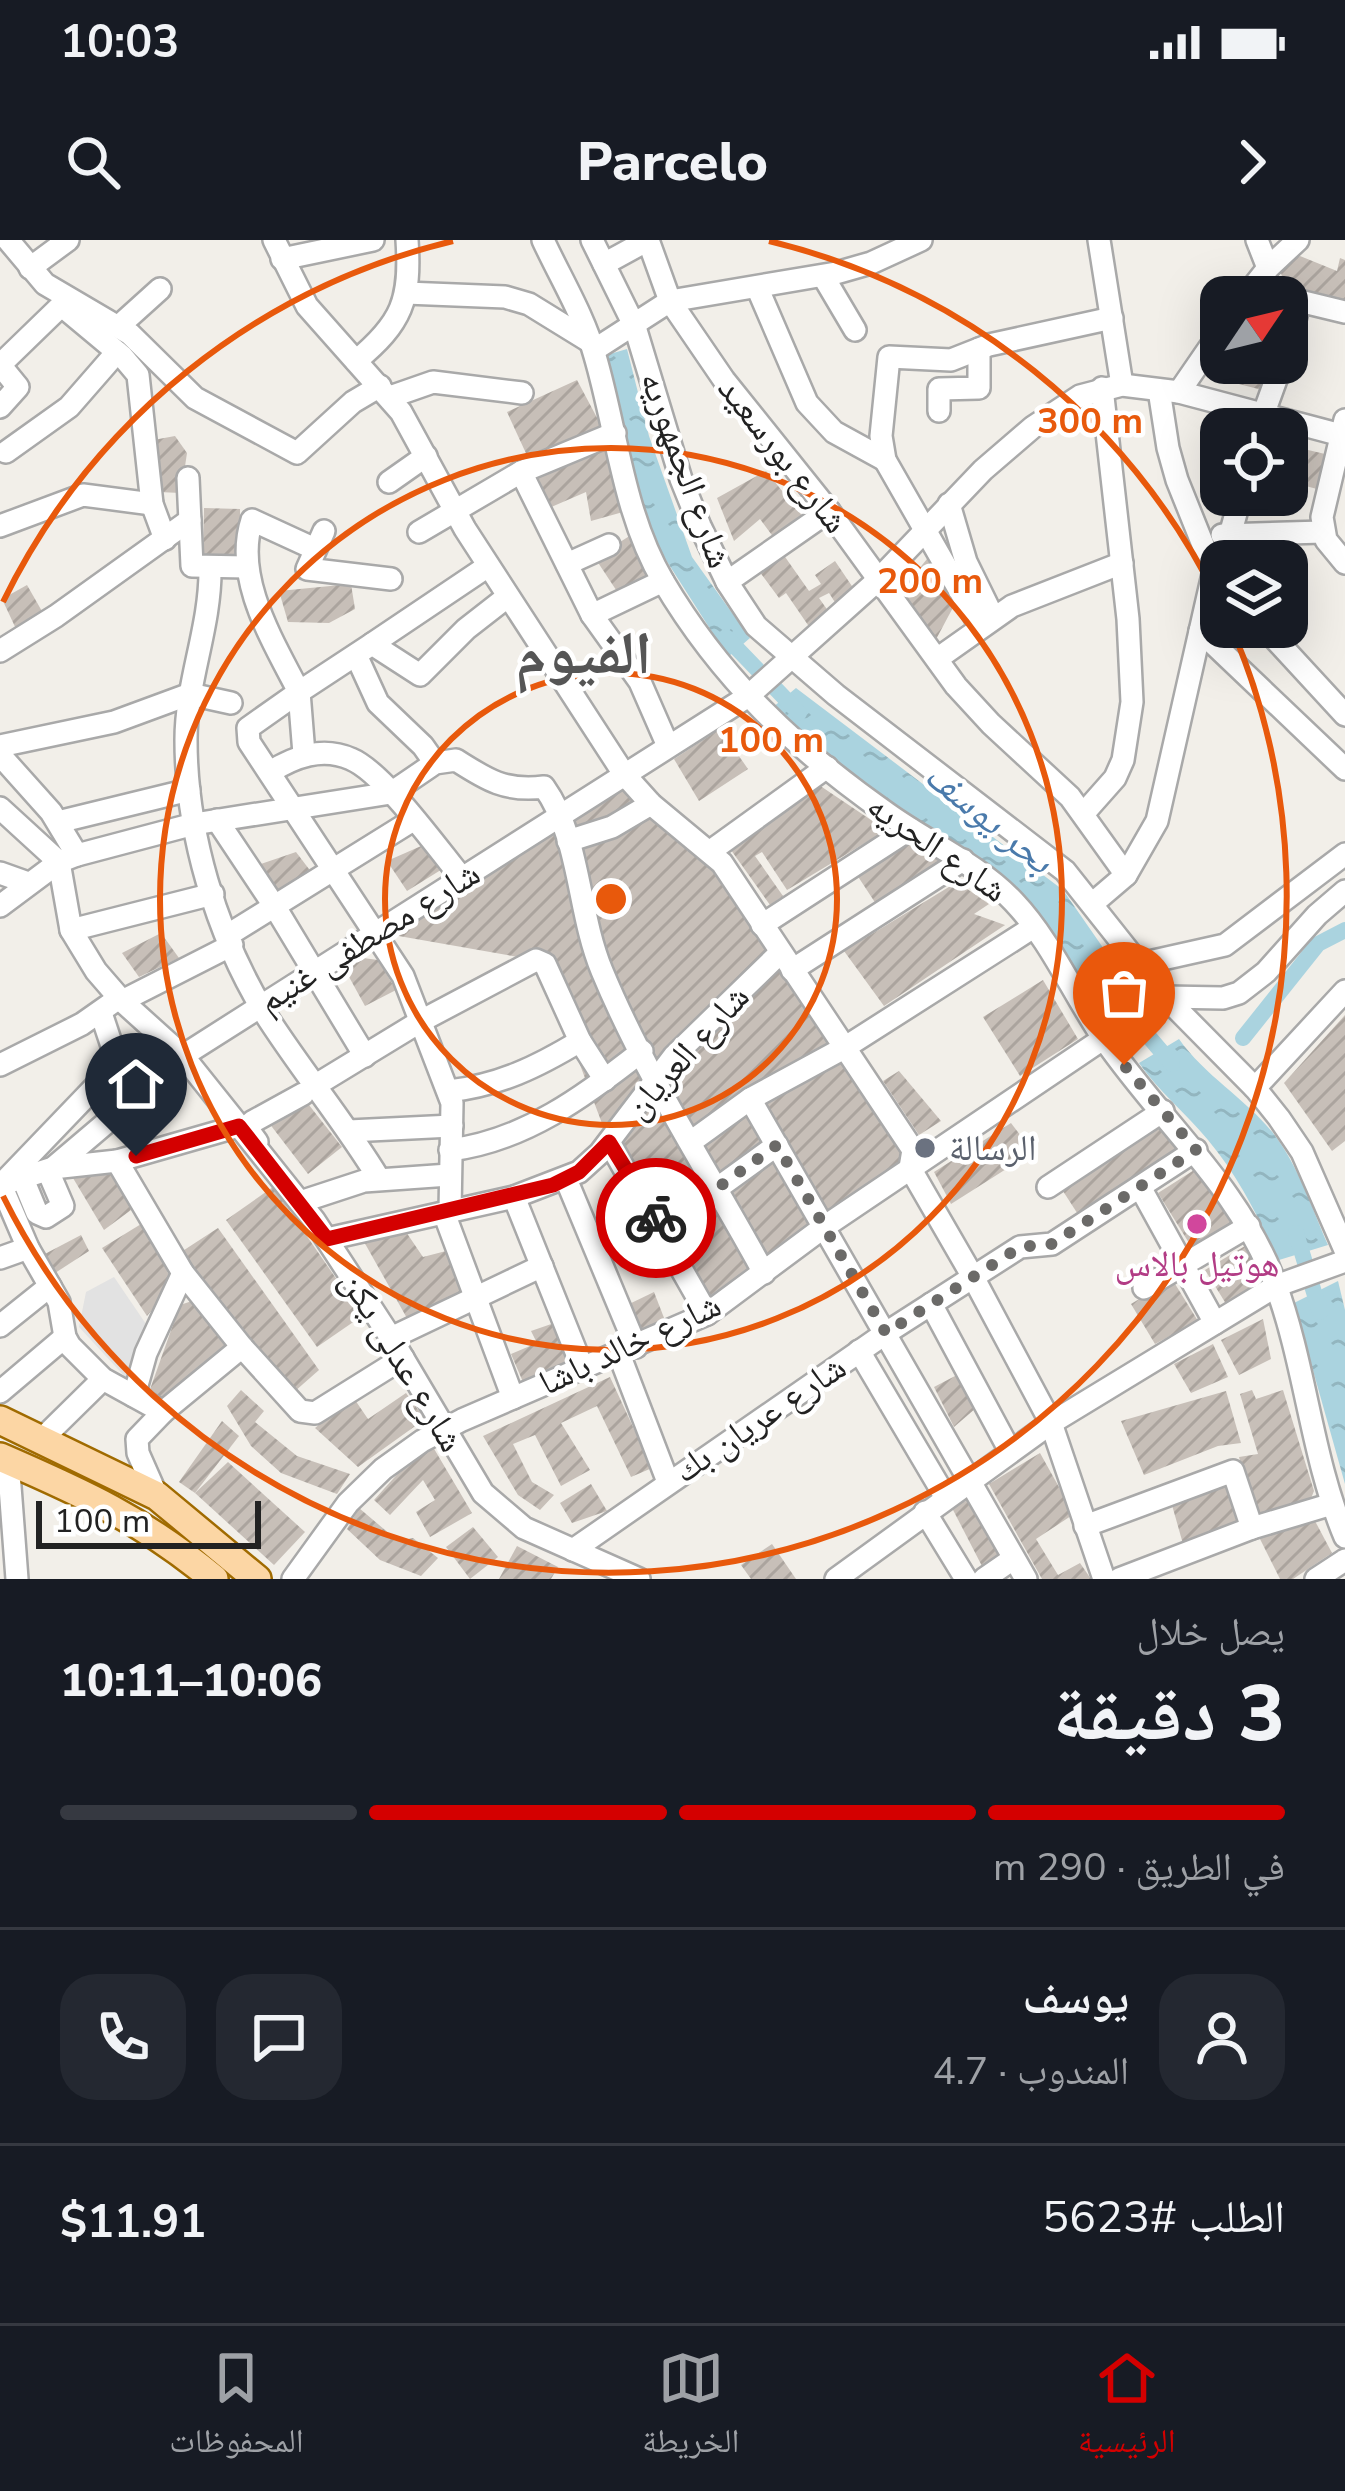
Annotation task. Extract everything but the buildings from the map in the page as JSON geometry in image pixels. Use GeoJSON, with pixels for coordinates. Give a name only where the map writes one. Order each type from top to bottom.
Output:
{"type":"FeatureCollection","features":[{"type":"Feature","properties":{"kind":"main road"},"geometry":{"type":"LineString","coordinates":[[0,1420],[157,1496],[257,1579]]}},
{"type":"Feature","properties":{"kind":"main road"},"geometry":{"type":"LineString","coordinates":[[75,1490],[88,1474],[88,1460]]}},
{"type":"Feature","properties":{"kind":"main road"},"geometry":{"type":"LineString","coordinates":[[4,1472],[75,1490],[147,1526],[214,1579]]}},
{"type":"Feature","properties":{"kind":"street"},"geometry":{"type":"LineString","coordinates":[[8,240],[138,375],[152,504],[166,539]]}},
{"type":"Feature","properties":{"kind":"street"},"geometry":{"type":"LineString","coordinates":[[30,268],[68,240]]}},
{"type":"Feature","properties":{"kind":"street"},"geometry":{"type":"LineString","coordinates":[[373,240],[278,249],[307,306],[385,392],[507,597],[624,774],[651,804],[712,850],[913,1150],[910,1168],[1051,1423],[1103,1579]]}},
{"type":"Feature","properties":{"kind":"street"},"geometry":{"type":"LineString","coordinates":[[356,361],[386,336],[399,317],[406,293],[407,240]]}},
{"type":"Feature","properties":{"kind":"street","name":"شارع الحريه"},"geometry":{"type":"LineString","coordinates":[[543,240],[592,345],[638,532],[663,581],[716,660],[766,718],[826,767],[1002,890],[1104,1039],[1196,1150],[1249,1226],[1276,1286],[1332,1504],[1345,1537]]}},
{"type":"Feature","properties":{"kind":"street","name":"شارع الجمهوريه"},"geometry":{"type":"LineString","coordinates":[[592,240],[635,327],[681,479],[727,582],[756,626],[1065,871],[1165,997],[1255,1088],[1302,1152],[1345,1250]]}},
{"type":"Feature","properties":{"kind":"street"},"geometry":{"type":"LineString","coordinates":[[604,264],[648,240]]}},
{"type":"Feature","properties":{"kind":"street","name":"شارع بورسعيد"},"geometry":{"type":"LineString","coordinates":[[648,240],[670,301],[735,394],[830,511],[937,659],[991,724],[1084,813],[1126,875]]}},
{"type":"Feature","properties":{"kind":"street"},"geometry":{"type":"LineString","coordinates":[[406,293],[505,296],[529,304],[592,345],[635,327],[670,301],[823,276],[871,263],[921,240]]}},
{"type":"Feature","properties":{"kind":"street"},"geometry":{"type":"LineString","coordinates":[[1084,813],[1114,778],[1129,734],[1132,666],[1122,563],[1112,318],[1100,240]]}},
{"type":"Feature","properties":{"kind":"street"},"geometry":{"type":"LineString","coordinates":[[1257,240],[1268,268]]}},
{"type":"Feature","properties":{"kind":"street"},"geometry":{"type":"LineString","coordinates":[[1261,276],[1298,240]]}},
{"type":"Feature","properties":{"kind":"street"},"geometry":{"type":"LineString","coordinates":[[823,276],[855,330]]}},
{"type":"Feature","properties":{"kind":"street"},"geometry":{"type":"LineString","coordinates":[[757,287],[807,403],[834,432],[884,460]]}},
{"type":"Feature","properties":{"kind":"street"},"geometry":{"type":"LineString","coordinates":[[118,326],[160,289]]}},
{"type":"Feature","properties":{"kind":"street"},"geometry":{"type":"LineString","coordinates":[[64,303],[118,326],[209,407],[296,453],[352,402],[385,392],[433,382],[523,393]]}},
{"type":"Feature","properties":{"kind":"street"},"geometry":{"type":"LineString","coordinates":[[64,303],[0,365],[18,387],[0,408],[15,446],[69,407],[117,352]]}},
{"type":"Feature","properties":{"kind":"street"},"geometry":{"type":"LineString","coordinates":[[1308,303],[1345,311]]}},
{"type":"Feature","properties":{"kind":"street"},"geometry":{"type":"LineString","coordinates":[[987,621],[884,460],[881,436],[890,356],[951,360],[1112,318]]}},
{"type":"Feature","properties":{"kind":"street"},"geometry":{"type":"LineString","coordinates":[[939,411],[939,389],[979,388],[979,349]]}},
{"type":"Feature","properties":{"kind":"street"},"geometry":{"type":"LineString","coordinates":[[1200,355],[1169,391],[1168,448],[1203,540]]}},
{"type":"Feature","properties":{"kind":"street"},"geometry":{"type":"LineString","coordinates":[[792,659],[878,580],[949,504],[1033,428],[1080,396],[1112,387],[1169,391],[1221,408]]}},
{"type":"Feature","properties":{"kind":"street"},"geometry":{"type":"LineString","coordinates":[[1308,426],[1344,430],[1322,517],[1323,532],[1345,563]]}},
{"type":"Feature","properties":{"kind":"street"},"geometry":{"type":"LineString","coordinates":[[418,532],[521,472],[615,433]]}},
{"type":"Feature","properties":{"kind":"street"},"geometry":{"type":"LineString","coordinates":[[389,482],[426,456]]}},
{"type":"Feature","properties":{"kind":"street"},"geometry":{"type":"LineString","coordinates":[[521,472],[592,615],[634,670],[668,746]]}},
{"type":"Feature","properties":{"kind":"street"},"geometry":{"type":"LineString","coordinates":[[188,478],[192,566],[247,567]]}},
{"type":"Feature","properties":{"kind":"street"},"geometry":{"type":"LineString","coordinates":[[0,526],[83,495],[152,504]]}},
{"type":"Feature","properties":{"kind":"street"},"geometry":{"type":"LineString","coordinates":[[949,504],[987,621]]}},
{"type":"Feature","properties":{"kind":"street"},"geometry":{"type":"LineString","coordinates":[[727,582],[830,511]]}},
{"type":"Feature","properties":{"kind":"street"},"geometry":{"type":"LineString","coordinates":[[1228,540],[1235,516]]}},
{"type":"Feature","properties":{"kind":"street"},"geometry":{"type":"LineString","coordinates":[[0,651],[190,520]]}},
{"type":"Feature","properties":{"kind":"street"},"geometry":{"type":"LineString","coordinates":[[304,754],[298,692],[263,617],[247,567],[252,520],[320,540],[307,568],[391,579]]}},
{"type":"Feature","properties":{"kind":"street"},"geometry":{"type":"LineString","coordinates":[[1202,536],[1323,532]]}},
{"type":"Feature","properties":{"kind":"street"},"geometry":{"type":"LineString","coordinates":[[567,564],[609,545]]}},
{"type":"Feature","properties":{"kind":"street"},"geometry":{"type":"LineString","coordinates":[[937,659],[987,621],[1032,597],[1122,563]]}},
{"type":"Feature","properties":{"kind":"street"},"geometry":{"type":"LineString","coordinates":[[488,566],[248,728],[249,742],[403,976],[449,1091],[447,1212],[513,1398]]}},
{"type":"Feature","properties":{"kind":"street"},"geometry":{"type":"LineString","coordinates":[[210,567],[209,606],[186,734],[194,824],[213,894],[261,1006],[309,1089],[350,1131],[379,1179]]}},
{"type":"Feature","properties":{"kind":"street"},"geometry":{"type":"LineString","coordinates":[[592,615],[663,581]]}},
{"type":"Feature","properties":{"kind":"street"},"geometry":{"type":"LineString","coordinates":[[364,650],[420,675],[507,597]]}},
{"type":"Feature","properties":{"kind":"street"},"geometry":{"type":"LineString","coordinates":[[1092,904],[1126,875],[1157,821],[1200,632]]}},
{"type":"Feature","properties":{"kind":"street"},"geometry":{"type":"LineString","coordinates":[[1217,648],[1345,769]]}},
{"type":"Feature","properties":{"kind":"street"},"geometry":{"type":"LineString","coordinates":[[1283,648],[1345,715]]}},
{"type":"Feature","properties":{"kind":"street"},"geometry":{"type":"LineString","coordinates":[[364,650],[378,703],[435,764]]}},
{"type":"Feature","properties":{"kind":"street"},"geometry":{"type":"LineString","coordinates":[[173,652],[200,653]]}},
{"type":"Feature","properties":{"kind":"street","name":"شارع مصطفى غنيم"},"geometry":{"type":"LineString","coordinates":[[8,1183],[50,1170],[183,1056],[747,697],[792,659]]}},
{"type":"Feature","properties":{"kind":"street"},"geometry":{"type":"LineString","coordinates":[[0,746],[114,722],[190,694],[231,703]]}},
{"type":"Feature","properties":{"kind":"street"},"geometry":{"type":"LineString","coordinates":[[270,772],[304,754],[349,757],[391,794],[462,878]]}},
{"type":"Feature","properties":{"kind":"street","name":"شارع عدلى يكن"},"geometry":{"type":"LineString","coordinates":[[0,755],[58,822],[68,858],[71,930],[82,952],[120,999],[183,1056],[297,1198],[495,1507],[524,1528],[639,1579]]}},
{"type":"Feature","properties":{"kind":"street"},"geometry":{"type":"LineString","coordinates":[[0,907],[68,858],[194,824],[391,794],[435,764],[456,760],[494,784],[512,789],[544,787],[563,814],[582,911],[599,963],[642,1052],[764,1273]]}},
{"type":"Feature","properties":{"kind":"street"},"geometry":{"type":"LineString","coordinates":[[712,850],[826,767]]}},
{"type":"Feature","properties":{"kind":"street"},"geometry":{"type":"LineString","coordinates":[[58,822],[189,790]]}},
{"type":"Feature","properties":{"kind":"street"},"geometry":{"type":"LineString","coordinates":[[568,841],[612,827],[651,804]]}},
{"type":"Feature","properties":{"kind":"street"},"geometry":{"type":"LineString","coordinates":[[0,808],[68,858]]}},
{"type":"Feature","properties":{"kind":"street"},"geometry":{"type":"LineString","coordinates":[[217,820],[365,1056]]}},
{"type":"Feature","properties":{"kind":"street"},"geometry":{"type":"LineString","coordinates":[[0,1065],[230,940],[413,820]]}},
{"type":"Feature","properties":{"kind":"street"},"geometry":{"type":"LineString","coordinates":[[762,925],[910,829]]}},
{"type":"Feature","properties":{"kind":"street"},"geometry":{"type":"LineString","coordinates":[[1140,964],[1225,945],[1345,854]]}},
{"type":"Feature","properties":{"kind":"street","name":"شارع العريان"},"geometry":{"type":"LineString","coordinates":[[327,1239],[514,1197],[566,1179],[609,1142],[656,1078],[786,962],[963,860]]}},
{"type":"Feature","properties":{"kind":"street"},"geometry":{"type":"LineString","coordinates":[[0,873],[28,883]]}},
{"type":"Feature","properties":{"kind":"street"},"geometry":{"type":"LineString","coordinates":[[1165,997],[1223,998],[1238,993],[1266,972],[1345,891]]}},
{"type":"Feature","properties":{"kind":"street"},"geometry":{"type":"LineString","coordinates":[[71,930],[213,894]]}},
{"type":"Feature","properties":{"kind":"street"},"geometry":{"type":"LineString","coordinates":[[692,1141],[750,1099],[844,1048],[1032,928]]}},
{"type":"Feature","properties":{"kind":"street"},"geometry":{"type":"LineString","coordinates":[[449,1175],[379,1179],[297,1198],[293,1185],[249,1127],[421,1021],[536,959],[545,964],[580,1040],[605,1080]]}},
{"type":"Feature","properties":{"kind":"street"},"geometry":{"type":"LineString","coordinates":[[1255,1088],[1345,992]]}},
{"type":"Feature","properties":{"kind":"street","name":"شارع خالد باشا"},"geometry":{"type":"LineString","coordinates":[[293,1579],[365,1485],[402,1454],[443,1429],[707,1314],[824,1227],[1165,997]]}},
{"type":"Feature","properties":{"kind":"street"},"geometry":{"type":"LineString","coordinates":[[100,1013],[131,1102]]}},
{"type":"Feature","properties":{"kind":"street"},"geometry":{"type":"LineString","coordinates":[[449,1091],[517,1076],[580,1040]]}},
{"type":"Feature","properties":{"kind":"street"},"geometry":{"type":"LineString","coordinates":[[450,1150],[483,1144],[564,1109],[642,1052]]}},
{"type":"Feature","properties":{"kind":"street"},"geometry":{"type":"LineString","coordinates":[[8,1183],[118,1063]]}},
{"type":"Feature","properties":{"kind":"street"},"geometry":{"type":"LineString","coordinates":[[750,1099],[1026,1579]]}},
{"type":"Feature","properties":{"kind":"street"},"geometry":{"type":"LineString","coordinates":[[1048,1187],[1163,1111]]}},
{"type":"Feature","properties":{"kind":"street"},"geometry":{"type":"LineString","coordinates":[[8,1183],[46,1217],[63,1206],[50,1170],[118,1161],[239,1126]]}},
{"type":"Feature","properties":{"kind":"street"},"geometry":{"type":"LineString","coordinates":[[350,1131],[452,1126]]}},
{"type":"Feature","properties":{"kind":"street"},"geometry":{"type":"LineString","coordinates":[[609,1142],[707,1314]]}},
{"type":"Feature","properties":{"kind":"street"},"geometry":{"type":"LineString","coordinates":[[662,1228],[777,1145]]}},
{"type":"Feature","properties":{"kind":"street","name":"شارع عريان بك"},"geometry":{"type":"LineString","coordinates":[[573,1550],[931,1304],[1024,1246],[1052,1244],[1196,1150]]}},
{"type":"Feature","properties":{"kind":"street"},"geometry":{"type":"LineString","coordinates":[[118,1161],[184,1273],[242,1347],[310,1415],[397,1348],[476,1297],[542,1267]]}},
{"type":"Feature","properties":{"kind":"street"},"geometry":{"type":"LineString","coordinates":[[566,1179],[668,1482]]}},
{"type":"Feature","properties":{"kind":"street"},"geometry":{"type":"LineString","coordinates":[[8,1183],[28,1248],[61,1308],[65,1337],[103,1379],[163,1412]]}},
{"type":"Feature","properties":{"kind":"street"},"geometry":{"type":"LineString","coordinates":[[1140,1187],[1215,1323]]}},
{"type":"Feature","properties":{"kind":"street"},"geometry":{"type":"LineString","coordinates":[[514,1197],[584,1369]]}},
{"type":"Feature","properties":{"kind":"street"},"geometry":{"type":"LineString","coordinates":[[1144,1288],[1249,1226]]}},
{"type":"Feature","properties":{"kind":"street"},"geometry":{"type":"LineString","coordinates":[[0,1258],[28,1248]]}},
{"type":"Feature","properties":{"kind":"street"},"geometry":{"type":"LineString","coordinates":[[836,1579],[1051,1423],[1276,1286],[1345,1261]]}},
{"type":"Feature","properties":{"kind":"street"},"geometry":{"type":"LineString","coordinates":[[134,1396],[154,1333],[184,1273]]}},
{"type":"Feature","properties":{"kind":"street"},"geometry":{"type":"LineString","coordinates":[[0,1326],[50,1286]]}},
{"type":"Feature","properties":{"kind":"street"},"geometry":{"type":"LineString","coordinates":[[931,1304],[1010,1451]]}},
{"type":"Feature","properties":{"kind":"street"},"geometry":{"type":"LineString","coordinates":[[0,1392],[65,1337]]}},
{"type":"Feature","properties":{"kind":"street"},"geometry":{"type":"LineString","coordinates":[[157,1496],[136,1446],[140,1433],[242,1347]]}},
{"type":"Feature","properties":{"kind":"street"},"geometry":{"type":"LineString","coordinates":[[859,1352],[946,1498]]}},
{"type":"Feature","properties":{"kind":"street"},"geometry":{"type":"LineString","coordinates":[[43,1438],[103,1379]]}},
{"type":"Feature","properties":{"kind":"street"},"geometry":{"type":"LineString","coordinates":[[1085,1526],[1233,1471],[1252,1528]]}},
{"type":"Feature","properties":{"kind":"street"},"geometry":{"type":"LineString","coordinates":[[4,1472],[8,1556],[17,1579]]}},
{"type":"Feature","properties":{"kind":"street"},"geometry":{"type":"LineString","coordinates":[[1119,1579],[1252,1528],[1332,1504]]}},
{"type":"Feature","properties":{"kind":"street"},"geometry":{"type":"LineString","coordinates":[[925,1512],[966,1579]]}},
{"type":"Feature","properties":{"kind":"street"},"geometry":{"type":"LineString","coordinates":[[984,1579],[1013,1559]]}},
{"type":"Feature","properties":{"kind":"street"},"geometry":{"type":"LineString","coordinates":[[1316,1579],[1345,1561]]}},
{"type":"Feature","properties":{"kind":"shaded area"},"geometry":{"type":"Polygon","coordinates":[[[114,1277],[148,1327],[128,1380],[79,1327],[86,1292],[114,1277]]]}},
{"type":"Feature","properties":{"kind":"water"},"geometry":{"type":"Polygon","coordinates":[[[627,349],[649,436],[692,557],[750,638],[728,657],[643,524],[603,356],[627,349]]]}},
{"type":"Feature","properties":{"kind":"water"},"geometry":{"type":"Polygon","coordinates":[[[796,688],[1063,890],[1131,988],[1101,1008],[1025,901],[802,739],[772,708],[796,688]]]}},
{"type":"Feature","properties":{"kind":"water"},"geometry":{"type":"Polygon","coordinates":[[[1179,1039],[1282,1145],[1328,1245],[1279,1260],[1219,1154],[1139,1063],[1179,1039]]]}},
{"type":"Feature","properties":{"kind":"water"},"geometry":{"type":"Polygon","coordinates":[[[1338,1281],[1345,1310],[1345,1484],[1294,1303],[1338,1281]]]}},
{"type":"Feature","properties":{"kind":"waterway","name":"بحر يوسف"},"geometry":{"type":"LineString","coordinates":[[726,637],[799,713]]}},
{"type":"Feature","properties":{"kind":"waterway"},"geometry":{"type":"LineString","coordinates":[[1243,1038],[1318,944],[1345,930]]}},
{"type":"Feature","properties":{"kind":"waterway","name":"بحر يوسف"},"geometry":{"type":"LineString","coordinates":[[1103,983],[1172,1064]]}},
{"type":"Feature","properties":{"kind":"waterway","name":"بحر يوسف"},"geometry":{"type":"LineString","coordinates":[[1296,1233],[1320,1312]]}},
{"type":"Feature","properties":{"kind":"way so far"},"geometry":{"type":"LineString","coordinates":[[656,1218],[662,1228],[777,1145],[886,1333],[1020,1247],[1052,1244],[1196,1150],[1124,1065]]}},
{"type":"Feature","properties":{"kind":"place","name":"الرسالة"},"geometry":{"type":"Point","coordinates":[925,1148]}},
{"type":"Feature","properties":{"kind":"place","name":"هوتيل بالاس"},"geometry":{"type":"Point","coordinates":[1197,1224]}},
{"type":"Feature","properties":{"kind":"district","name":"الفيوم"},"geometry":{"type":"Point","coordinates":[584,654]}},
{"type":"Feature","properties":{"kind":"route"},"geometry":{"type":"LineString","coordinates":[[136,1156],[239,1126],[327,1239],[553,1185],[579,1172],[609,1142],[656,1218]]}}]}
